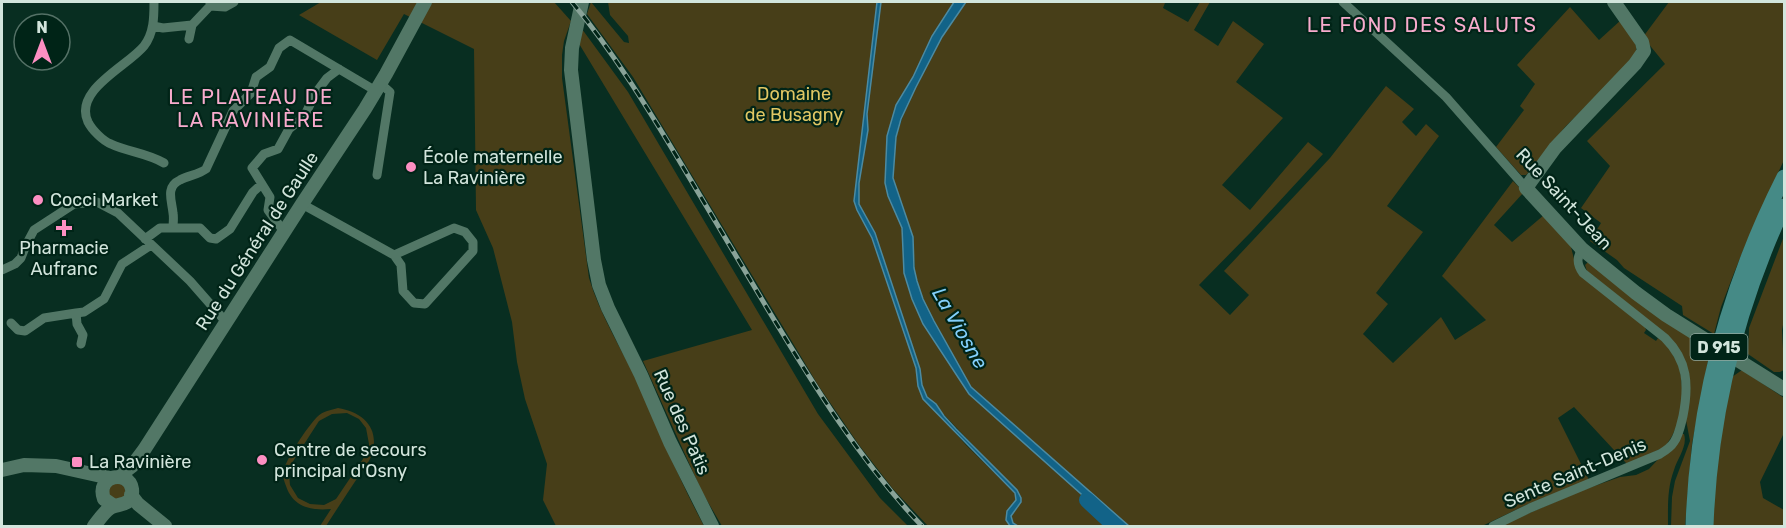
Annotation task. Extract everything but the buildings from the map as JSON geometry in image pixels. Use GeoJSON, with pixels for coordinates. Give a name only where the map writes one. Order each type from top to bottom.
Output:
{"type":"FeatureCollection","features":[{"type":"Feature","properties":{"kind":"main road","name":"Rue du Général de Gaulle"},"geometry":{"type":"LineString","coordinates":[[98,521],[379,87],[425,2]]}},
{"type":"Feature","properties":{"kind":"main road","name":"Rue des Patis"},"geometry":{"type":"LineString","coordinates":[[582,2],[572,48],[571,70],[599,285],[687,478],[712,526]]}},
{"type":"Feature","properties":{"kind":"main road"},"geometry":{"type":"LineString","coordinates":[[1526,188],[1555,148],[1635,64],[1644,51],[1642,42],[1614,2]]}},
{"type":"Feature","properties":{"kind":"main road","name":"D 915"},"geometry":{"type":"LineString","coordinates":[[1693,526],[1701,436],[1721,338],[1750,254],[1785,177]]}},
{"type":"Feature","properties":{"kind":"main road","name":"Rue Saint-Jean"},"geometry":{"type":"LineString","coordinates":[[1526,188],[1582,249],[1636,293],[1666,315],[1785,389]]}},
{"type":"Feature","properties":{"kind":"main road","name":"D 915"},"geometry":{"type":"LineString","coordinates":[[1706,526],[1712,450],[1724,379],[1748,295],[1785,206]]}},
{"type":"Feature","properties":{"kind":"main road"},"geometry":{"type":"LineString","coordinates":[[2,470],[18,466],[48,465],[87,474],[138,504],[165,526]]}},
{"type":"Feature","properties":{"kind":"main road"},"geometry":{"type":"LineString","coordinates":[[117,492],[151,526]]}},
{"type":"Feature","properties":{"kind":"street"},"geometry":{"type":"LineString","coordinates":[[154,2],[153,26],[144,45],[111,76],[100,83],[88,99],[86,117],[91,127],[110,144],[153,157],[164,163]]}},
{"type":"Feature","properties":{"kind":"street"},"geometry":{"type":"LineString","coordinates":[[189,39],[192,25],[210,4],[225,7],[234,2]]}},
{"type":"Feature","properties":{"kind":"street","name":"Rue Saint-Jean"},"geometry":{"type":"LineString","coordinates":[[1343,2],[1446,97],[1526,188]]}},
{"type":"Feature","properties":{"kind":"street"},"geometry":{"type":"LineString","coordinates":[[153,26],[163,28],[192,25]]}},
{"type":"Feature","properties":{"kind":"street"},"geometry":{"type":"LineString","coordinates":[[174,228],[170,197],[172,186],[179,180],[199,174],[206,169],[232,111],[251,93],[255,77],[270,68],[279,48],[290,40],[339,69],[390,92],[377,175]]}},
{"type":"Feature","properties":{"kind":"street"},"geometry":{"type":"LineString","coordinates":[[285,233],[268,210],[270,197],[252,168],[264,154],[278,149],[289,129],[304,117],[315,94],[327,78],[339,69]]}},
{"type":"Feature","properties":{"kind":"street"},"geometry":{"type":"LineString","coordinates":[[11,323],[18,330],[25,331],[44,318],[84,312],[104,299],[122,264],[148,242],[160,228],[200,228],[210,238],[216,239],[230,230],[253,192],[262,184]]}},
{"type":"Feature","properties":{"kind":"street"},"geometry":{"type":"LineString","coordinates":[[2,270],[15,264],[21,258],[34,230],[74,204],[97,202],[118,213],[190,281],[226,322]]}},
{"type":"Feature","properties":{"kind":"street"},"geometry":{"type":"LineString","coordinates":[[302,204],[394,255],[401,265],[403,291],[414,303],[425,304],[473,251],[474,242],[465,232],[453,228],[394,255]]}},
{"type":"Feature","properties":{"kind":"street","name":"Sente Saint-Denis"},"geometry":{"type":"LineString","coordinates":[[1493,526],[1530,508],[1660,454],[1672,446],[1682,422],[1687,394],[1682,364],[1675,348],[1583,273],[1578,259],[1582,249]]}},
{"type":"Feature","properties":{"kind":"street"},"geometry":{"type":"LineString","coordinates":[[76,314],[77,324],[83,335],[81,344]]}},
{"type":"Feature","properties":{"kind":"green space"},"geometry":{"type":"Polygon","coordinates":[[[321,2],[554,2],[571,21],[564,41],[562,78],[589,278],[605,318],[638,383],[704,526],[556,526],[543,500],[547,464],[525,399],[512,322],[493,248],[476,210],[474,49],[404,14],[377,60],[299,15],[321,2]]]}},
{"type":"Feature","properties":{"kind":"green space","name":"Domaine de Busagny"},"geometry":{"type":"Polygon","coordinates":[[[591,2],[624,42],[629,43],[628,36],[610,15],[608,2],[1162,2],[1165,3],[1163,8],[1188,22],[1200,2],[1210,2],[1194,30],[1218,46],[1233,21],[1264,44],[1236,82],[1283,118],[1222,185],[1250,210],[1308,142],[1323,154],[1199,285],[1230,315],[1249,295],[1224,271],[1330,158],[1386,86],[1414,109],[1402,122],[1416,136],[1426,124],[1439,136],[1387,206],[1423,232],[1376,293],[1388,304],[1363,334],[1393,363],[1441,317],[1455,340],[1486,320],[1442,276],[1513,181],[1524,192],[1494,225],[1512,242],[1544,215],[1567,240],[1576,267],[1645,327],[1644,333],[1656,341],[1658,338],[1666,343],[1680,367],[1683,397],[1678,423],[1665,447],[1627,464],[1574,407],[1558,418],[1589,480],[1526,505],[1482,526],[1129,526],[971,387],[934,321],[923,299],[915,274],[913,237],[893,178],[896,137],[906,107],[900,110],[889,169],[905,225],[910,274],[946,359],[969,394],[1117,526],[1018,526],[1013,523],[1011,516],[1018,507],[1019,493],[927,397],[920,373],[921,392],[925,401],[1015,493],[1017,499],[1007,518],[1010,526],[928,526],[893,489],[859,445],[818,385],[633,77],[587,14],[591,2]]]}},
{"type":"Feature","properties":{"kind":"green space"},"geometry":{"type":"Polygon","coordinates":[[[1669,2],[1784,2],[1784,160],[1734,273],[1714,334],[1683,315],[1682,306],[1624,268],[1617,260],[1590,241],[1601,223],[1581,208],[1610,166],[1587,141],[1665,64],[1643,37],[1669,2]]]}},
{"type":"Feature","properties":{"kind":"green space"},"geometry":{"type":"Polygon","coordinates":[[[1570,7],[1599,40],[1621,20],[1634,38],[1636,53],[1634,59],[1565,127],[1529,172],[1521,175],[1496,147],[1524,110],[1520,106],[1535,84],[1517,65],[1570,7]]]}},
{"type":"Feature","properties":{"kind":"green space"},"geometry":{"type":"Polygon","coordinates":[[[582,29],[628,92],[818,414],[880,498],[908,526],[722,526],[702,492],[643,361],[752,330],[578,42],[582,29]]]}},
{"type":"Feature","properties":{"kind":"green space"},"geometry":{"type":"Polygon","coordinates":[[[1784,236],[1782,330],[1784,370],[1774,372],[1748,354],[1749,328],[1784,236]]]}},
{"type":"Feature","properties":{"kind":"green space"},"geometry":{"type":"Polygon","coordinates":[[[1588,262],[1635,299],[1710,351],[1692,444],[1685,526],[1671,526],[1675,481],[1690,441],[1686,420],[1689,378],[1658,328],[1587,271],[1585,265],[1588,262]]]}},
{"type":"Feature","properties":{"kind":"green space"},"geometry":{"type":"Polygon","coordinates":[[[1742,370],[1784,398],[1784,433],[1760,482],[1763,498],[1784,510],[1784,526],[1712,526],[1718,445],[1732,377],[1742,370]]]}},
{"type":"Feature","properties":{"kind":"green space"},"geometry":{"type":"Polygon","coordinates":[[[338,408],[362,417],[374,436],[374,445],[368,462],[326,526],[320,526],[331,509],[310,508],[298,503],[289,493],[283,473],[292,452],[313,421],[322,413],[338,408]],[[347,413],[332,414],[319,421],[290,466],[290,485],[298,498],[310,504],[324,505],[336,499],[367,453],[369,444],[366,428],[359,419],[347,413]]]}},
{"type":"Feature","properties":{"kind":"green space"},"geometry":{"type":"Polygon","coordinates":[[[1684,434],[1685,443],[1674,470],[1669,491],[1668,526],[1499,526],[1583,490],[1649,469],[1684,434]]]}},
{"type":"Feature","properties":{"kind":"green space"},"geometry":{"type":"Polygon","coordinates":[[[112,484],[121,484],[125,487],[126,494],[119,501],[108,497],[112,484]]]}},
{"type":"Feature","properties":{"kind":"water"},"geometry":{"type":"Polygon","coordinates":[[[877,2],[881,2],[867,114],[868,130],[859,183],[859,204],[875,233],[927,397],[1017,490],[1021,502],[1011,516],[1013,523],[1018,526],[1010,526],[1006,520],[1007,511],[1016,500],[1015,493],[923,399],[918,386],[916,368],[872,238],[854,201],[877,2]]]}},
{"type":"Feature","properties":{"kind":"water"},"geometry":{"type":"Polygon","coordinates":[[[954,2],[966,2],[942,37],[916,87],[901,119],[896,137],[893,178],[913,237],[914,268],[923,299],[971,387],[1129,526],[1117,526],[969,394],[923,324],[912,299],[904,273],[902,228],[885,183],[887,136],[896,105],[913,77],[932,36],[954,2]]]}},
{"type":"Feature","properties":{"kind":"waterway","name":"La Viosne"},"geometry":{"type":"LineString","coordinates":[[1087,500],[1115,526]]}},
{"type":"Feature","properties":{"kind":"railway"},"geometry":{"type":"LineString","coordinates":[[572,2],[617,62],[644,103],[784,337],[838,421],[878,475],[922,526]]}},
{"type":"Feature","properties":{"kind":"place","name":"École maternelle La Ravinière"},"geometry":{"type":"Point","coordinates":[411,167]}},
{"type":"Feature","properties":{"kind":"place","name":"Cocci Market"},"geometry":{"type":"Point","coordinates":[38,200]}},
{"type":"Feature","properties":{"kind":"place","name":"Pharmacie Aufranc"},"geometry":{"type":"Point","coordinates":[64,228]}},
{"type":"Feature","properties":{"kind":"place","name":"Centre de secours principal d'Osny"},"geometry":{"type":"Point","coordinates":[262,460]}},
{"type":"Feature","properties":{"kind":"place","name":"La Ravinière"},"geometry":{"type":"Point","coordinates":[77,462]}},
{"type":"Feature","properties":{"kind":"district","name":"LE FOND DES SALUTS"},"geometry":{"type":"Point","coordinates":[1422,25]}},
{"type":"Feature","properties":{"kind":"district","name":"LE PLATEAU DE LA RAVINIÈRE"},"geometry":{"type":"Point","coordinates":[251,108]}}]}
